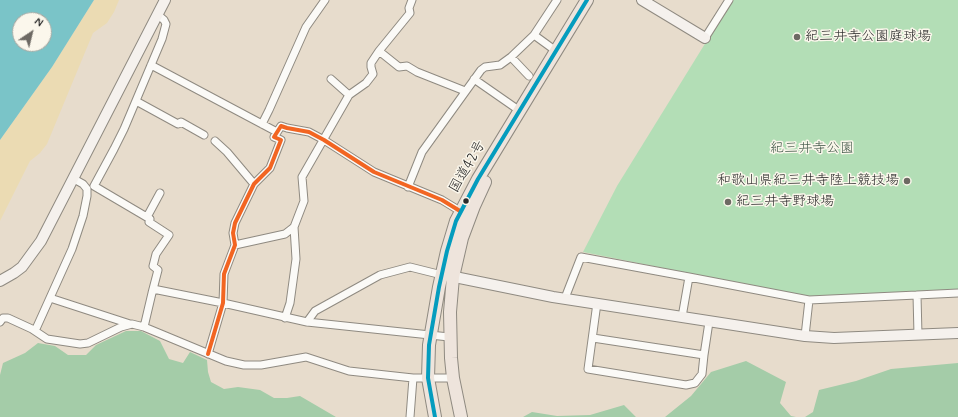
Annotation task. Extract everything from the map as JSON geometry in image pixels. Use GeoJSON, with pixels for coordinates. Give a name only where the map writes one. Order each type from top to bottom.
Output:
{"type":"FeatureCollection","features":[{"type":"Feature","properties":{"kind":"highway","name":"国道42号"},"geometry":{"type":"LineString","coordinates":[[461,417],[453,378],[449,337],[450,312],[448,276],[452,231],[460,211],[587,0]]}},
{"type":"Feature","properties":{"kind":"highway","name":"国道42号"},"geometry":{"type":"LineString","coordinates":[[435,417],[428,378],[429,345],[435,309],[474,206],[485,182],[595,0]]}},
{"type":"Feature","properties":{"kind":"street"},"geometry":{"type":"LineString","coordinates":[[0,281],[22,267],[42,241],[165,0]]}},
{"type":"Feature","properties":{"kind":"street"},"geometry":{"type":"LineString","coordinates":[[262,124],[306,27],[325,0]]}},
{"type":"Feature","properties":{"kind":"street"},"geometry":{"type":"LineString","coordinates":[[285,318],[290,303],[296,259],[294,227],[304,201],[302,177],[349,94],[366,83],[373,74],[371,63],[410,13],[409,8],[412,0]]}},
{"type":"Feature","properties":{"kind":"street"},"geometry":{"type":"LineString","coordinates":[[408,187],[422,152],[481,70],[500,65],[511,57],[534,35],[557,0]]}},
{"type":"Feature","properties":{"kind":"street"},"geometry":{"type":"LineString","coordinates":[[642,0],[705,38],[729,0]]}},
{"type":"Feature","properties":{"kind":"street"},"geometry":{"type":"LineString","coordinates":[[35,331],[78,233],[90,187],[114,149],[162,39],[166,24],[158,15]]}},
{"type":"Feature","properties":{"kind":"street"},"geometry":{"type":"LineString","coordinates":[[534,35],[556,51]]}},
{"type":"Feature","properties":{"kind":"street"},"geometry":{"type":"LineString","coordinates":[[380,51],[399,67],[407,66],[417,72],[465,91]]}},
{"type":"Feature","properties":{"kind":"street"},"geometry":{"type":"LineString","coordinates":[[511,57],[529,76]]}},
{"type":"Feature","properties":{"kind":"street"},"geometry":{"type":"LineString","coordinates":[[151,65],[277,132]]}},
{"type":"Feature","properties":{"kind":"street"},"geometry":{"type":"LineString","coordinates":[[331,79],[349,94]]}},
{"type":"Feature","properties":{"kind":"street"},"geometry":{"type":"LineString","coordinates":[[474,79],[520,111]]}},
{"type":"Feature","properties":{"kind":"street"},"geometry":{"type":"LineString","coordinates":[[136,101],[178,124],[181,122],[204,135]]}},
{"type":"Feature","properties":{"kind":"street"},"geometry":{"type":"LineString","coordinates":[[208,354],[223,303],[224,274],[235,245],[233,233],[235,224],[254,184],[270,168],[281,140],[274,137],[281,126],[309,132],[374,172],[442,200],[460,211]]}},
{"type":"Feature","properties":{"kind":"street"},"geometry":{"type":"LineString","coordinates":[[215,141],[227,152],[254,184]]}},
{"type":"Feature","properties":{"kind":"street"},"geometry":{"type":"LineString","coordinates":[[74,179],[147,217],[150,219],[149,222],[169,235],[156,254],[153,266],[158,270],[144,327]]}},
{"type":"Feature","properties":{"kind":"street"},"geometry":{"type":"LineString","coordinates":[[147,217],[160,194]]}},
{"type":"Feature","properties":{"kind":"street"},"geometry":{"type":"LineString","coordinates":[[235,245],[285,234],[294,227]]}},
{"type":"Feature","properties":{"kind":"street"},"geometry":{"type":"LineString","coordinates":[[565,298],[582,256],[809,300],[958,293]]}},
{"type":"Feature","properties":{"kind":"street"},"geometry":{"type":"LineString","coordinates":[[307,322],[315,311],[380,275],[410,267],[448,276],[597,304],[805,336],[834,338],[958,333]]}},
{"type":"Feature","properties":{"kind":"street"},"geometry":{"type":"LineString","coordinates":[[682,317],[689,277]]}},
{"type":"Feature","properties":{"kind":"street"},"geometry":{"type":"LineString","coordinates":[[153,289],[307,322],[449,337]]}},
{"type":"Feature","properties":{"kind":"street"},"geometry":{"type":"LineString","coordinates":[[917,295],[918,335]]}},
{"type":"Feature","properties":{"kind":"street"},"geometry":{"type":"LineString","coordinates":[[50,298],[144,327],[226,361],[244,365],[261,365],[306,357],[349,371],[414,378],[453,378]]}},
{"type":"Feature","properties":{"kind":"street"},"geometry":{"type":"LineString","coordinates":[[805,336],[809,300]]}},
{"type":"Feature","properties":{"kind":"street"},"geometry":{"type":"LineString","coordinates":[[597,304],[588,369],[686,385],[695,383],[702,374],[709,322]]}},
{"type":"Feature","properties":{"kind":"street"},"geometry":{"type":"LineString","coordinates":[[0,322],[3,318],[8,318],[35,331],[47,339],[80,344],[88,343],[121,327],[132,324]]}},
{"type":"Feature","properties":{"kind":"street"},"geometry":{"type":"LineString","coordinates":[[593,338],[704,356]]}},
{"type":"Feature","properties":{"kind":"street"},"geometry":{"type":"LineString","coordinates":[[410,417],[414,378]]}},
{"type":"Feature","properties":{"kind":"green space","name":"紀三井寺公園"},"geometry":{"type":"Polygon","coordinates":[[[732,0],[958,0],[958,290],[819,297],[803,296],[583,252],[617,186],[732,0]]]}},
{"type":"Feature","properties":{"kind":"green space"},"geometry":{"type":"Polygon","coordinates":[[[126,331],[141,331],[160,341],[169,359],[183,363],[190,352],[207,360],[211,382],[224,389],[238,387],[260,390],[274,398],[300,396],[336,417],[0,417],[0,375],[3,363],[25,353],[38,343],[55,346],[68,355],[86,355],[96,345],[126,331]]]}},
{"type":"Feature","properties":{"kind":"green space"},"geometry":{"type":"Polygon","coordinates":[[[746,361],[786,382],[780,403],[791,416],[796,417],[665,417],[691,396],[711,372],[746,361]]]}},
{"type":"Feature","properties":{"kind":"green space"},"geometry":{"type":"Polygon","coordinates":[[[958,363],[958,417],[805,417],[813,412],[819,390],[856,381],[891,369],[958,363]]]}},
{"type":"Feature","properties":{"kind":"green space"},"geometry":{"type":"Polygon","coordinates":[[[624,405],[636,417],[523,417],[532,412],[557,416],[590,415],[624,405]]]}},
{"type":"Feature","properties":{"kind":"sand"},"geometry":{"type":"Polygon","coordinates":[[[94,0],[119,0],[107,23],[93,33],[47,144],[40,153],[30,161],[0,221],[0,140],[52,67],[94,0]]]}},
{"type":"Feature","properties":{"kind":"water"},"geometry":{"type":"Polygon","coordinates":[[[0,0],[94,0],[52,67],[0,140],[0,0]]]}},
{"type":"Feature","properties":{"kind":"transit line"},"geometry":{"type":"LineString","coordinates":[[435,417],[428,378],[429,345],[439,287],[447,251],[456,221],[478,179],[587,0]]}},
{"type":"Feature","properties":{"kind":"transit line"},"geometry":{"type":"LineString","coordinates":[[208,354],[223,303],[224,274],[235,245],[233,233],[235,223],[254,184],[270,168],[281,140],[274,137],[281,126],[309,132],[374,172],[442,200],[460,211]]}},
{"type":"Feature","properties":{"kind":"place","name":"紀三井寺公園庭球場"},"geometry":{"type":"Point","coordinates":[797,37]}},
{"type":"Feature","properties":{"kind":"place","name":"和歌山県紀三井寺陸上競技場"},"geometry":{"type":"Point","coordinates":[907,181]}},
{"type":"Feature","properties":{"kind":"place","name":"紀三井寺野球場"},"geometry":{"type":"Point","coordinates":[728,202]}}]}
